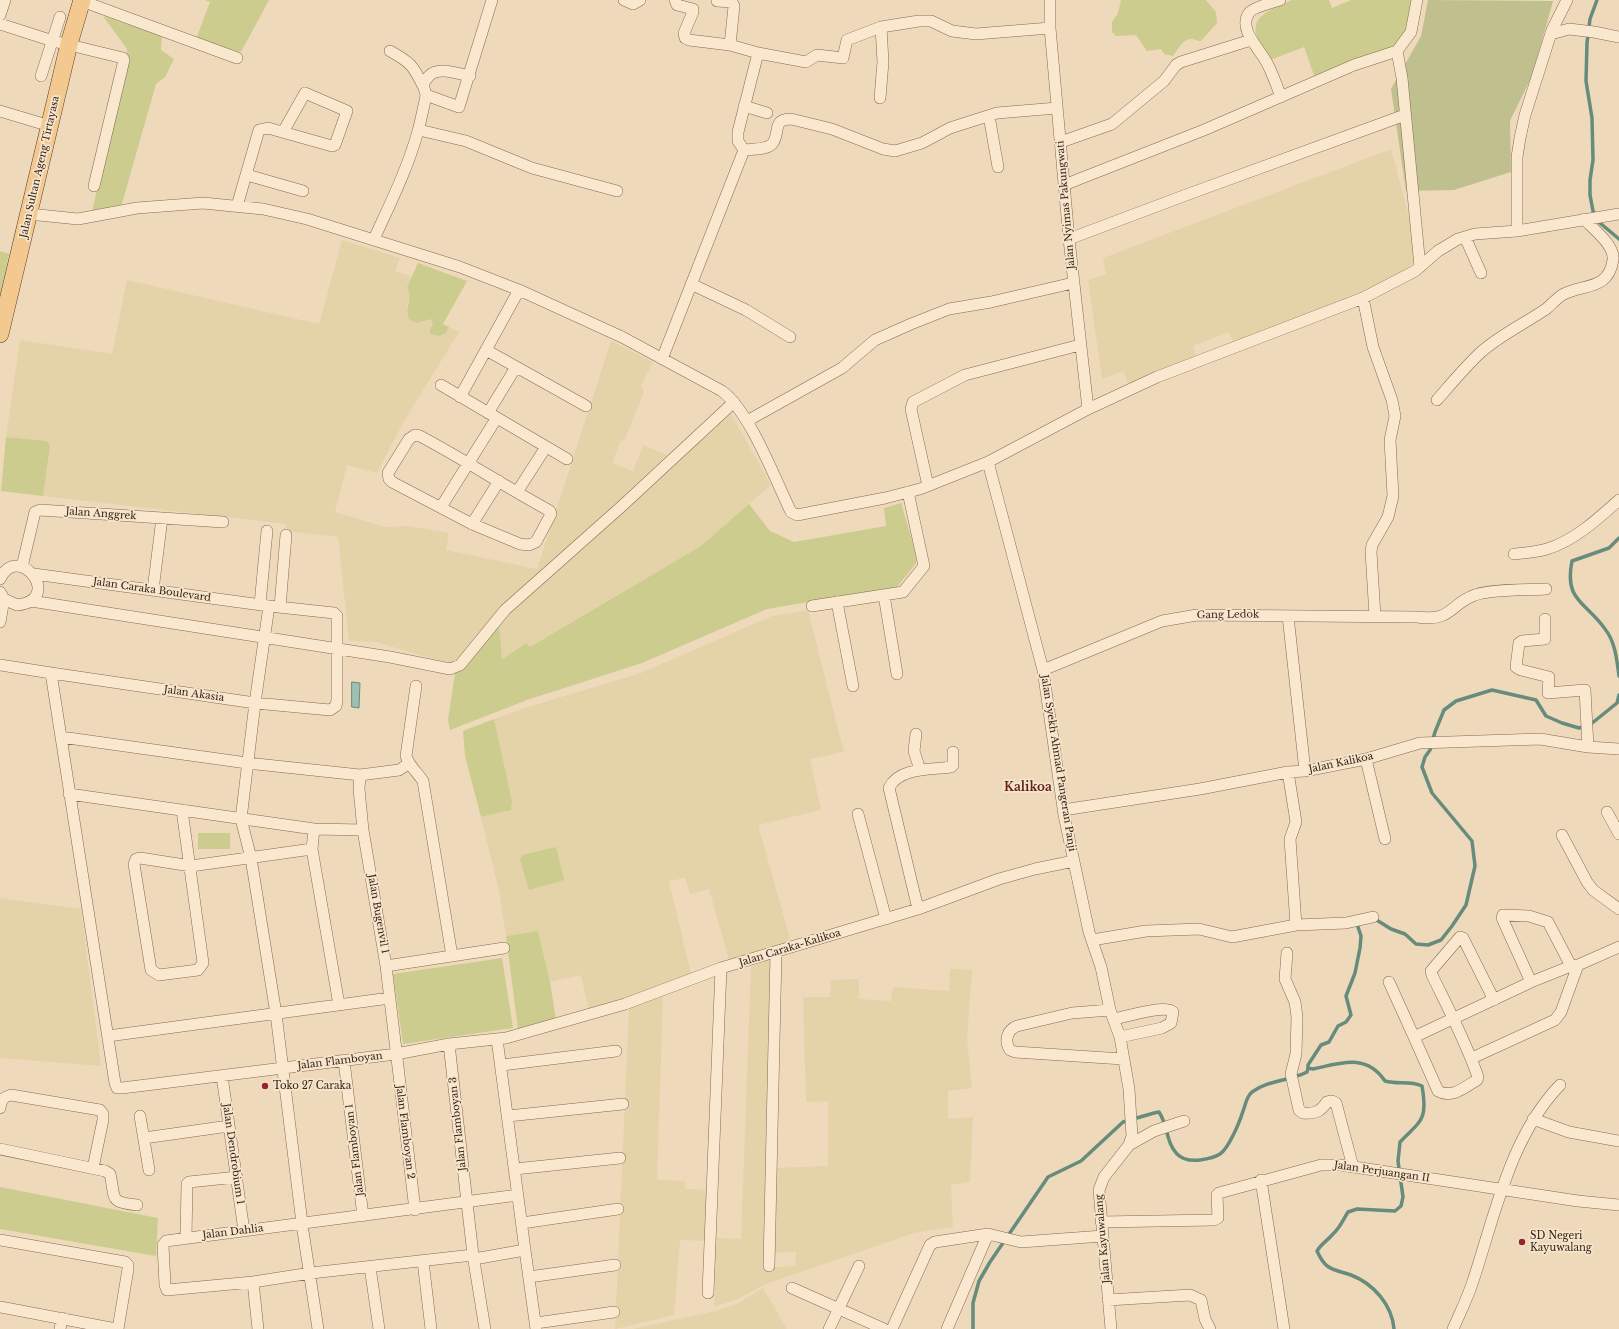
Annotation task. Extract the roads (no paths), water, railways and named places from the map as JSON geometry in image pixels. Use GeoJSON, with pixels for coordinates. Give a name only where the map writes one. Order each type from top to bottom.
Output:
{"type":"FeatureCollection","features":[{"type":"Feature","properties":{"kind":"main road","name":"Jalan Sultan Ageng Tirtayasa"},"geometry":{"type":"LineString","coordinates":[[0,334],[32,215],[50,126],[70,45],[87,2]]}},
{"type":"Feature","properties":{"kind":"street"},"geometry":{"type":"LineString","coordinates":[[0,15],[5,0]]}},
{"type":"Feature","properties":{"kind":"street"},"geometry":{"type":"LineString","coordinates":[[390,51],[403,58],[414,67],[424,90],[458,107],[470,76],[492,0]]}},
{"type":"Feature","properties":{"kind":"street"},"geometry":{"type":"LineString","coordinates":[[624,0],[633,4],[640,0]]}},
{"type":"Feature","properties":{"kind":"street"},"geometry":{"type":"LineString","coordinates":[[675,0],[677,5],[693,9],[684,33],[685,38],[688,40],[730,45],[758,53],[806,62],[817,55],[842,58],[845,54],[847,40],[881,27],[931,21],[952,30],[976,34],[1050,28]]}},
{"type":"Feature","properties":{"kind":"street","name":"Jalan Nyimas Pakungwati"},"geometry":{"type":"LineString","coordinates":[[1050,0],[1050,28],[1073,283],[1088,409]]}},
{"type":"Feature","properties":{"kind":"street"},"geometry":{"type":"LineString","coordinates":[[1280,0],[1249,13],[1246,20],[1251,40],[1268,64],[1281,97]]}},
{"type":"Feature","properties":{"kind":"street"},"geometry":{"type":"LineString","coordinates":[[1064,185],[1281,97],[1354,65],[1398,51],[1411,32],[1418,0]]}},
{"type":"Feature","properties":{"kind":"street"},"geometry":{"type":"LineString","coordinates":[[1517,231],[1517,157],[1520,138],[1525,115],[1551,34],[1567,0]]}},
{"type":"Feature","properties":{"kind":"street"},"geometry":{"type":"LineString","coordinates":[[717,1],[732,2],[734,6],[730,45]]}},
{"type":"Feature","properties":{"kind":"street"},"geometry":{"type":"LineString","coordinates":[[87,2],[237,58]]}},
{"type":"Feature","properties":{"kind":"street"},"geometry":{"type":"LineString","coordinates":[[60,17],[70,45]]}},
{"type":"Feature","properties":{"kind":"street"},"geometry":{"type":"LineString","coordinates":[[0,24],[70,45],[121,57],[124,60],[94,186]]}},
{"type":"Feature","properties":{"kind":"street"},"geometry":{"type":"LineString","coordinates":[[880,98],[883,62],[881,27]]}},
{"type":"Feature","properties":{"kind":"street"},"geometry":{"type":"LineString","coordinates":[[1551,34],[1569,29],[1619,37]]}},
{"type":"Feature","properties":{"kind":"street"},"geometry":{"type":"LineString","coordinates":[[1060,142],[1112,124],[1164,81],[1176,65],[1181,62],[1251,40]]}},
{"type":"Feature","properties":{"kind":"street"},"geometry":{"type":"LineString","coordinates":[[41,76],[70,45]]}},
{"type":"Feature","properties":{"kind":"street"},"geometry":{"type":"LineString","coordinates":[[1398,51],[1420,267]]}},
{"type":"Feature","properties":{"kind":"street"},"geometry":{"type":"LineString","coordinates":[[744,150],[738,141],[738,132],[758,53]]}},
{"type":"Feature","properties":{"kind":"street"},"geometry":{"type":"LineString","coordinates":[[374,239],[395,192],[419,130],[424,90],[429,76],[439,71],[470,76]]}},
{"type":"Feature","properties":{"kind":"street"},"geometry":{"type":"LineString","coordinates":[[237,206],[259,130],[268,128],[332,146],[335,145],[348,110],[305,93],[283,132]]}},
{"type":"Feature","properties":{"kind":"street"},"geometry":{"type":"LineString","coordinates":[[744,106],[767,113]]}},
{"type":"Feature","properties":{"kind":"street"},"geometry":{"type":"LineString","coordinates":[[744,150],[767,148],[773,144],[779,123],[784,119],[791,119],[832,129],[895,151],[922,143],[950,128],[997,113],[1057,108]]}},
{"type":"Feature","properties":{"kind":"street"},"geometry":{"type":"LineString","coordinates":[[0,111],[50,126]]}},
{"type":"Feature","properties":{"kind":"street"},"geometry":{"type":"LineString","coordinates":[[1069,239],[1186,194],[1405,115]]}},
{"type":"Feature","properties":{"kind":"street"},"geometry":{"type":"LineString","coordinates":[[988,116],[998,167]]}},
{"type":"Feature","properties":{"kind":"street"},"geometry":{"type":"LineString","coordinates":[[419,130],[466,141],[532,168],[617,192]]}},
{"type":"Feature","properties":{"kind":"street"},"geometry":{"type":"LineString","coordinates":[[662,358],[744,150]]}},
{"type":"Feature","properties":{"kind":"street"},"geometry":{"type":"LineString","coordinates":[[247,175],[303,191]]}},
{"type":"Feature","properties":{"kind":"street"},"geometry":{"type":"LineString","coordinates":[[32,215],[78,219],[130,209],[203,203],[263,209],[306,219],[374,239],[460,267],[519,290],[622,337],[722,391],[734,402],[747,421],[791,512],[797,515],[908,492],[928,486],[988,462],[1088,409],[1157,377],[1363,298],[1409,275],[1448,244],[1465,237],[1481,233],[1517,231],[1616,214]]}},
{"type":"Feature","properties":{"kind":"street"},"geometry":{"type":"LineString","coordinates":[[1437,400],[1478,354],[1491,343],[1546,308],[1563,295],[1599,284],[1611,268],[1613,256],[1608,245],[1587,219]]}},
{"type":"Feature","properties":{"kind":"street"},"geometry":{"type":"LineString","coordinates":[[1465,237],[1481,273]]}},
{"type":"Feature","properties":{"kind":"street"},"geometry":{"type":"LineString","coordinates":[[747,421],[842,368],[875,340],[910,324],[949,309],[991,302],[1073,283]]}},
{"type":"Feature","properties":{"kind":"street"},"geometry":{"type":"LineString","coordinates":[[691,284],[746,310],[790,337]]}},
{"type":"Feature","properties":{"kind":"street"},"geometry":{"type":"LineString","coordinates":[[460,397],[519,290]]}},
{"type":"Feature","properties":{"kind":"street"},"geometry":{"type":"LineString","coordinates":[[1363,298],[1373,347],[1392,400],[1395,416],[1390,440],[1392,496],[1388,517],[1372,545],[1371,552],[1376,616]]}},
{"type":"Feature","properties":{"kind":"street"},"geometry":{"type":"LineString","coordinates":[[928,486],[911,409],[913,402],[966,375],[1080,345]]}},
{"type":"Feature","properties":{"kind":"street"},"geometry":{"type":"LineString","coordinates":[[486,350],[586,406]]}},
{"type":"Feature","properties":{"kind":"street"},"geometry":{"type":"LineString","coordinates":[[440,507],[469,462],[516,367]]}},
{"type":"Feature","properties":{"kind":"street"},"geometry":{"type":"LineString","coordinates":[[441,385],[567,459]]}},
{"type":"Feature","properties":{"kind":"street"},"geometry":{"type":"LineString","coordinates":[[0,622],[1,596],[17,605],[31,601],[337,650],[390,657],[450,669],[460,665],[505,610],[616,512],[734,402]]}},
{"type":"Feature","properties":{"kind":"street"},"geometry":{"type":"LineString","coordinates":[[415,435],[420,436],[469,462],[551,512],[536,542],[529,545],[520,544],[472,524],[389,478],[388,473],[409,438],[415,435]]}},
{"type":"Feature","properties":{"kind":"street"},"geometry":{"type":"LineString","coordinates":[[517,492],[546,447]]}},
{"type":"Feature","properties":{"kind":"street","name":"Jalan Syekh Ahmad Pangeran Panji"},"geometry":{"type":"LineString","coordinates":[[988,462],[1043,670],[1064,810],[1074,861],[1092,940],[1101,966],[1112,1014],[1120,1037],[1129,1089],[1130,1140]]}},
{"type":"Feature","properties":{"kind":"street"},"geometry":{"type":"LineString","coordinates":[[472,524],[499,481]]}},
{"type":"Feature","properties":{"kind":"street"},"geometry":{"type":"LineString","coordinates":[[812,606],[903,592],[924,566],[908,492]]}},
{"type":"Feature","properties":{"kind":"street"},"geometry":{"type":"LineString","coordinates":[[1514,554],[1539,551],[1557,545],[1585,527],[1619,500]]}},
{"type":"Feature","properties":{"kind":"street","name":"Jalan Anggrek"},"geometry":{"type":"LineString","coordinates":[[22,567],[35,512],[40,510],[223,522]]}},
{"type":"Feature","properties":{"kind":"street"},"geometry":{"type":"LineString","coordinates":[[153,590],[162,518]]}},
{"type":"Feature","properties":{"kind":"street"},"geometry":{"type":"LineString","coordinates":[[267,531],[270,606]]}},
{"type":"Feature","properties":{"kind":"street"},"geometry":{"type":"LineString","coordinates":[[286,535],[264,638],[247,763],[242,819],[251,858],[276,1014],[318,1329]]}},
{"type":"Feature","properties":{"kind":"street"},"geometry":{"type":"LineString","coordinates":[[0,580],[4,569],[14,567],[22,567],[34,574],[38,588],[36,595],[31,601]]}},
{"type":"Feature","properties":{"kind":"street","name":"Jalan Caraka Boulevard"},"geometry":{"type":"LineString","coordinates":[[34,574],[336,614],[337,650]]}},
{"type":"Feature","properties":{"kind":"street","name":"Gang Ledok"},"geometry":{"type":"LineString","coordinates":[[1043,670],[1162,621],[1197,615],[1376,616],[1431,618],[1452,611],[1476,594],[1546,589]]}},
{"type":"Feature","properties":{"kind":"street"},"geometry":{"type":"LineString","coordinates":[[884,594],[897,674]]}},
{"type":"Feature","properties":{"kind":"street"},"geometry":{"type":"LineString","coordinates":[[837,602],[853,686]]}},
{"type":"Feature","properties":{"kind":"street"},"geometry":{"type":"LineString","coordinates":[[1288,616],[1305,771]]}},
{"type":"Feature","properties":{"kind":"street"},"geometry":{"type":"LineString","coordinates":[[1545,619],[1545,639],[1519,643],[1516,667],[1521,670],[1549,677],[1548,694],[1585,690],[1585,719],[1588,747]]}},
{"type":"Feature","properties":{"kind":"street","name":"Jalan Akasia"},"geometry":{"type":"LineString","coordinates":[[0,665],[255,703],[330,710],[336,706],[337,650]]}},
{"type":"Feature","properties":{"kind":"street"},"geometry":{"type":"LineString","coordinates":[[51,673],[108,1036],[390,998]]}},
{"type":"Feature","properties":{"kind":"street"},"geometry":{"type":"LineString","coordinates":[[416,686],[406,756],[408,764],[417,772],[423,781],[452,956]]}},
{"type":"Feature","properties":{"kind":"street"},"geometry":{"type":"LineString","coordinates":[[916,734],[914,751],[920,770]]}},
{"type":"Feature","properties":{"kind":"street"},"geometry":{"type":"LineString","coordinates":[[60,737],[247,763],[360,775],[399,770],[408,764]]}},
{"type":"Feature","properties":{"kind":"street","name":"Jalan Kalikoa"},"geometry":{"type":"LineString","coordinates":[[1064,810],[1200,789],[1288,772],[1305,771],[1366,759],[1420,743],[1540,739],[1588,747],[1619,749]]}},
{"type":"Feature","properties":{"kind":"street"},"geometry":{"type":"LineString","coordinates":[[918,909],[890,788],[892,782],[899,777],[920,770],[951,767],[953,765],[953,752]]}},
{"type":"Feature","properties":{"kind":"street"},"geometry":{"type":"LineString","coordinates":[[1366,759],[1385,839]]}},
{"type":"Feature","properties":{"kind":"street"},"geometry":{"type":"LineString","coordinates":[[1288,772],[1296,822],[1290,839],[1296,925]]}},
{"type":"Feature","properties":{"kind":"street","name":"Jalan Bugenvil 1"},"geometry":{"type":"LineString","coordinates":[[360,775],[359,789],[363,830],[386,966],[396,1054]]}},
{"type":"Feature","properties":{"kind":"street"},"geometry":{"type":"LineString","coordinates":[[69,794],[314,829],[363,830]]}},
{"type":"Feature","properties":{"kind":"street"},"geometry":{"type":"LineString","coordinates":[[182,810],[190,866],[203,963],[198,970],[159,975],[154,974],[151,970],[134,864],[136,860],[140,858],[190,866],[312,849]]}},
{"type":"Feature","properties":{"kind":"street"},"geometry":{"type":"LineString","coordinates":[[1608,812],[1619,834]]}},
{"type":"Feature","properties":{"kind":"street"},"geometry":{"type":"LineString","coordinates":[[858,814],[886,919]]}},
{"type":"Feature","properties":{"kind":"street"},"geometry":{"type":"LineString","coordinates":[[314,829],[312,849],[339,1005]]}},
{"type":"Feature","properties":{"kind":"street"},"geometry":{"type":"LineString","coordinates":[[1562,835],[1587,882],[1593,890],[1619,909]]}},
{"type":"Feature","properties":{"kind":"street","name":"Jalan Caraka-Kalikoa"},"geometry":{"type":"LineString","coordinates":[[449,1044],[501,1039],[626,1004],[722,968],[918,909],[999,879],[1035,869],[1074,861]]}},
{"type":"Feature","properties":{"kind":"street"},"geometry":{"type":"LineString","coordinates":[[1531,982],[1502,918],[1503,915],[1529,916],[1548,922],[1575,966]]}},
{"type":"Feature","properties":{"kind":"street"},"geometry":{"type":"LineString","coordinates":[[1092,940],[1146,931],[1199,929],[1232,937],[1296,925],[1346,923],[1373,917]]}},
{"type":"Feature","properties":{"kind":"street"},"geometry":{"type":"LineString","coordinates":[[1389,982],[1438,1091],[1445,1095],[1452,1094],[1477,1080],[1478,1077],[1472,1058],[1431,971],[1460,937],[1463,938],[1494,1000]]}},
{"type":"Feature","properties":{"kind":"street"},"geometry":{"type":"LineString","coordinates":[[1414,1037],[1531,982],[1575,966],[1619,947]]}},
{"type":"Feature","properties":{"kind":"street"},"geometry":{"type":"LineString","coordinates":[[386,966],[504,948]]}},
{"type":"Feature","properties":{"kind":"street"},"geometry":{"type":"LineString","coordinates":[[769,1266],[776,952]]}},
{"type":"Feature","properties":{"kind":"street"},"geometry":{"type":"LineString","coordinates":[[1287,952],[1285,978],[1295,1002],[1297,1017],[1296,1054],[1291,1074],[1299,1110],[1303,1113],[1320,1111],[1329,1101],[1336,1103],[1353,1167]]}},
{"type":"Feature","properties":{"kind":"street"},"geometry":{"type":"LineString","coordinates":[[1472,1058],[1557,1018],[1575,966]]}},
{"type":"Feature","properties":{"kind":"street"},"geometry":{"type":"LineString","coordinates":[[708,1293],[722,968]]}},
{"type":"Feature","properties":{"kind":"street"},"geometry":{"type":"LineString","coordinates":[[1120,1037],[1162,1028],[1171,1023],[1173,1012],[1169,1009],[1112,1014],[1072,1013],[1012,1028],[1008,1033],[1008,1047],[1010,1050],[1015,1052],[1123,1059]]}},
{"type":"Feature","properties":{"kind":"street","name":"Jalan Flamboyan"},"geometry":{"type":"LineString","coordinates":[[108,1036],[117,1088],[344,1061],[396,1054],[449,1044]]}},
{"type":"Feature","properties":{"kind":"street"},"geometry":{"type":"LineString","coordinates":[[501,1039],[502,1065],[508,1116],[536,1326],[614,1312]]}},
{"type":"Feature","properties":{"kind":"street","name":"Jalan Flamboyan 3"},"geometry":{"type":"LineString","coordinates":[[449,1044],[474,1257],[486,1329]]}},
{"type":"Feature","properties":{"kind":"street"},"geometry":{"type":"LineString","coordinates":[[502,1065],[616,1051]]}},
{"type":"Feature","properties":{"kind":"street","name":"Jalan Flamboyan 2"},"geometry":{"type":"LineString","coordinates":[[396,1054],[415,1210]]}},
{"type":"Feature","properties":{"kind":"street","name":"Jalan Flamboyan 1"},"geometry":{"type":"LineString","coordinates":[[344,1061],[363,1216]]}},
{"type":"Feature","properties":{"kind":"street","name":"Jalan Dendrobium 1"},"geometry":{"type":"LineString","coordinates":[[222,1076],[244,1231]]}},
{"type":"Feature","properties":{"kind":"street"},"geometry":{"type":"LineString","coordinates":[[1453,1329],[1473,1283],[1501,1190],[1533,1120],[1560,1085]]}},
{"type":"Feature","properties":{"kind":"street"},"geometry":{"type":"LineString","coordinates":[[0,1108],[1,1100],[10,1095],[100,1110],[103,1114],[103,1120],[93,1168]]}},
{"type":"Feature","properties":{"kind":"street"},"geometry":{"type":"LineString","coordinates":[[508,1116],[623,1104]]}},
{"type":"Feature","properties":{"kind":"street"},"geometry":{"type":"LineString","coordinates":[[140,1116],[149,1170]]}},
{"type":"Feature","properties":{"kind":"street"},"geometry":{"type":"LineString","coordinates":[[1533,1120],[1557,1129],[1619,1141]]}},
{"type":"Feature","properties":{"kind":"street"},"geometry":{"type":"LineString","coordinates":[[1130,1140],[1184,1122]]}},
{"type":"Feature","properties":{"kind":"street"},"geometry":{"type":"LineString","coordinates":[[144,1138],[229,1126]]}},
{"type":"Feature","properties":{"kind":"street","name":"Jalan Kayuwalang"},"geometry":{"type":"LineString","coordinates":[[1111,1329],[1099,1190],[1104,1177],[1130,1140]]}},
{"type":"Feature","properties":{"kind":"street"},"geometry":{"type":"LineString","coordinates":[[0,1149],[105,1171],[110,1174],[116,1200],[120,1204],[137,1205]]}},
{"type":"Feature","properties":{"kind":"street"},"geometry":{"type":"LineString","coordinates":[[515,1169],[620,1158]]}},
{"type":"Feature","properties":{"kind":"street","name":"Jalan Perjuangan II"},"geometry":{"type":"LineString","coordinates":[[1101,1222],[1217,1220],[1218,1193],[1321,1164],[1353,1167],[1501,1190],[1619,1205]]}},
{"type":"Feature","properties":{"kind":"street"},"geometry":{"type":"LineString","coordinates":[[186,1238],[187,1184],[189,1182],[237,1177]]}},
{"type":"Feature","properties":{"kind":"street"},"geometry":{"type":"LineString","coordinates":[[1261,1180],[1284,1329]]}},
{"type":"Feature","properties":{"kind":"street","name":"Jalan Dahlia"},"geometry":{"type":"LineString","coordinates":[[252,1282],[167,1290],[165,1285],[163,1243],[186,1238],[518,1196]]}},
{"type":"Feature","properties":{"kind":"street"},"geometry":{"type":"LineString","coordinates":[[522,1223],[618,1209]]}},
{"type":"Feature","properties":{"kind":"street"},"geometry":{"type":"LineString","coordinates":[[948,1329],[988,1234]]}},
{"type":"Feature","properties":{"kind":"street"},"geometry":{"type":"LineString","coordinates":[[892,1329],[930,1245],[935,1242],[988,1234],[1021,1242],[1103,1236]]}},
{"type":"Feature","properties":{"kind":"street"},"geometry":{"type":"LineString","coordinates":[[0,1240],[125,1262],[128,1265],[117,1329],[61,1324],[0,1307]]}},
{"type":"Feature","properties":{"kind":"street"},"geometry":{"type":"LineString","coordinates":[[258,1329],[252,1282],[311,1273],[474,1257],[525,1250]]}},
{"type":"Feature","properties":{"kind":"street"},"geometry":{"type":"LineString","coordinates":[[423,1261],[431,1329]]}},
{"type":"Feature","properties":{"kind":"street"},"geometry":{"type":"LineString","coordinates":[[529,1277],[615,1265]]}},
{"type":"Feature","properties":{"kind":"street"},"geometry":{"type":"LineString","coordinates":[[829,1329],[859,1266]]}},
{"type":"Feature","properties":{"kind":"street"},"geometry":{"type":"LineString","coordinates":[[370,1267],[379,1329]]}},
{"type":"Feature","properties":{"kind":"street"},"geometry":{"type":"LineString","coordinates":[[792,1288],[884,1329]]}},
{"type":"Feature","properties":{"kind":"street"},"geometry":{"type":"LineString","coordinates":[[1108,1300],[1190,1295],[1201,1300],[1205,1319],[1210,1329]]}},
{"type":"Feature","properties":{"kind":"waterway"},"geometry":{"type":"LineString","coordinates":[[1597,0],[1590,19],[1587,43],[1586,81],[1592,118],[1593,160],[1590,180],[1590,195],[1593,211],[1600,223],[1619,239]]}},
{"type":"Feature","properties":{"kind":"waterway"},"geometry":{"type":"LineString","coordinates":[[1619,538],[1609,548],[1572,561],[1570,574],[1571,585],[1578,600],[1598,620],[1611,639],[1615,651],[1619,676]]}},
{"type":"Feature","properties":{"kind":"waterway"},"geometry":{"type":"LineString","coordinates":[[1375,919],[1391,929],[1405,934],[1416,944],[1428,945],[1441,940],[1466,905],[1475,866],[1472,841],[1432,793],[1422,767],[1425,757],[1430,750],[1435,732],[1444,710],[1456,701],[1492,690],[1536,700],[1546,716],[1579,728],[1591,724],[1617,703],[1619,695]]}},
{"type":"Feature","properties":{"kind":"waterway"},"geometry":{"type":"LineString","coordinates":[[1359,922],[1357,924],[1361,936],[1360,948],[1355,973],[1346,996],[1351,1015],[1346,1022],[1338,1026],[1329,1042],[1321,1045],[1308,1065],[1308,1068],[1313,1069],[1333,1064],[1352,1062],[1361,1063],[1370,1066],[1378,1072],[1385,1081],[1395,1083],[1413,1083],[1422,1086],[1424,1106],[1423,1113],[1418,1124],[1400,1142],[1398,1161],[1403,1197],[1401,1206],[1395,1211],[1357,1209],[1348,1212],[1338,1229],[1320,1246],[1317,1251],[1320,1258],[1327,1266],[1359,1279],[1380,1296],[1390,1312],[1394,1329]]}},
{"type":"Feature","properties":{"kind":"waterway"},"geometry":{"type":"LineString","coordinates":[[973,1329],[973,1303],[979,1281],[990,1262],[1048,1177],[1081,1161],[1123,1122],[1159,1112],[1164,1122],[1173,1150],[1179,1156],[1188,1160],[1194,1160],[1205,1159],[1220,1154],[1234,1134],[1247,1098],[1252,1092],[1265,1085],[1300,1075],[1307,1072],[1308,1068]]}},
{"type":"Feature","properties":{"kind":"place","name":"Toko 27 Caraka"},"geometry":{"type":"Point","coordinates":[265,1086]}},
{"type":"Feature","properties":{"kind":"place","name":"SD Negeri Kayuwalang"},"geometry":{"type":"Point","coordinates":[1522,1242]}},
{"type":"Feature","properties":{"kind":"district","name":"Kalikoa"},"geometry":{"type":"Point","coordinates":[1028,788]}}]}
